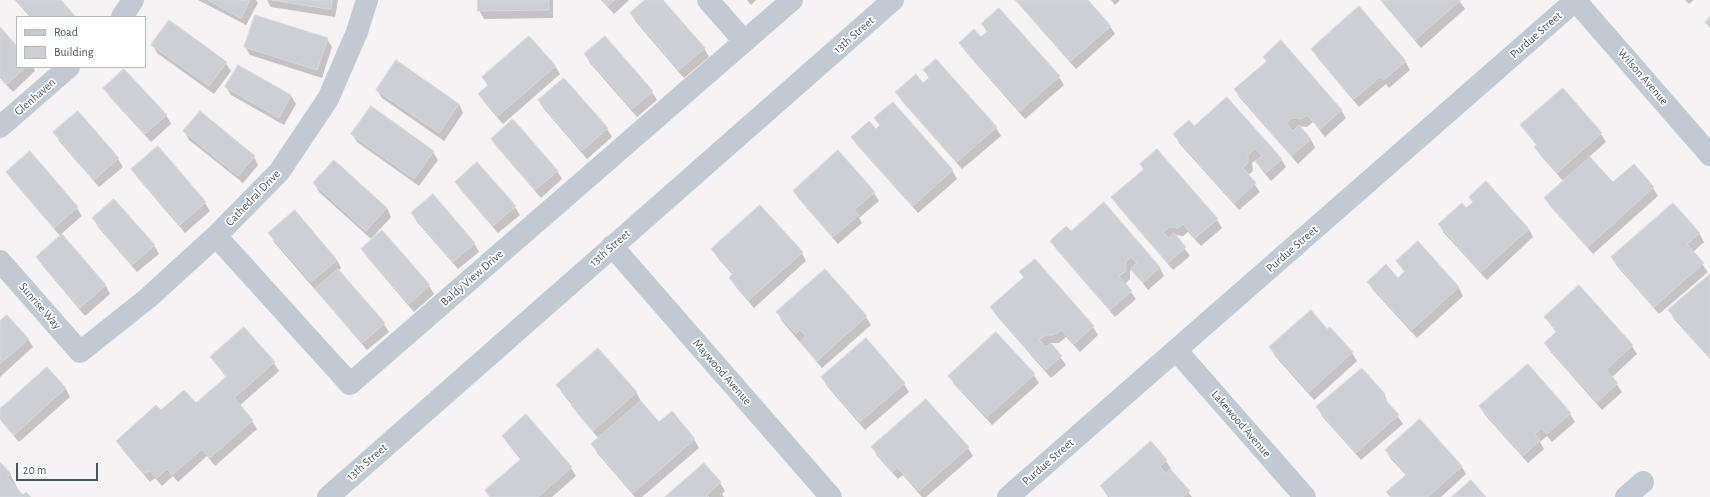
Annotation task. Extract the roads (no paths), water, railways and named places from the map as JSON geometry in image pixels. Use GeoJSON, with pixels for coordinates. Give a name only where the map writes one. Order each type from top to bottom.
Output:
{"type":"FeatureCollection","features":[{"type":"Feature","properties":{"kind":"street"},"geometry":{"type":"LineString","coordinates":[[123,16],[133,0]]}},
{"type":"Feature","properties":{"kind":"street","name":"Cathedral Drive"},"geometry":{"type":"LineString","coordinates":[[80,352],[148,298],[216,236],[279,172],[328,99],[357,32],[367,0]]}},
{"type":"Feature","properties":{"kind":"street"},"geometry":{"type":"LineString","coordinates":[[708,0],[744,41],[792,0]]}},
{"type":"Feature","properties":{"kind":"street","name":"13th Street"},"geometry":{"type":"LineString","coordinates":[[328,497],[893,0]]}},
{"type":"Feature","properties":{"kind":"street","name":"Wilson Avenue"},"geometry":{"type":"LineString","coordinates":[[1575,0],[1710,155]]}},
{"type":"Feature","properties":{"kind":"street","name":"Purdue Street"},"geometry":{"type":"LineString","coordinates":[[1008,497],[1575,0]]}},
{"type":"Feature","properties":{"kind":"street","name":"Baldy View Drive"},"geometry":{"type":"LineString","coordinates":[[216,236],[350,384],[744,41]]}},
{"type":"Feature","properties":{"kind":"street","name":"Glenhaven"},"geometry":{"type":"LineString","coordinates":[[0,127],[68,68]]}},
{"type":"Feature","properties":{"kind":"street","name":"Maywood Avenue"},"geometry":{"type":"LineString","coordinates":[[612,246],[831,497]]}},
{"type":"Feature","properties":{"kind":"street","name":"Sunrise Way"},"geometry":{"type":"LineString","coordinates":[[0,260],[80,352]]}},
{"type":"Feature","properties":{"kind":"street","name":"Lakewood Avenue"},"geometry":{"type":"LineString","coordinates":[[1176,350],[1306,497]]}},
{"type":"Feature","properties":{"kind":"street"},"geometry":{"type":"LineString","coordinates":[[1626,497],[1643,482]]}}]}
